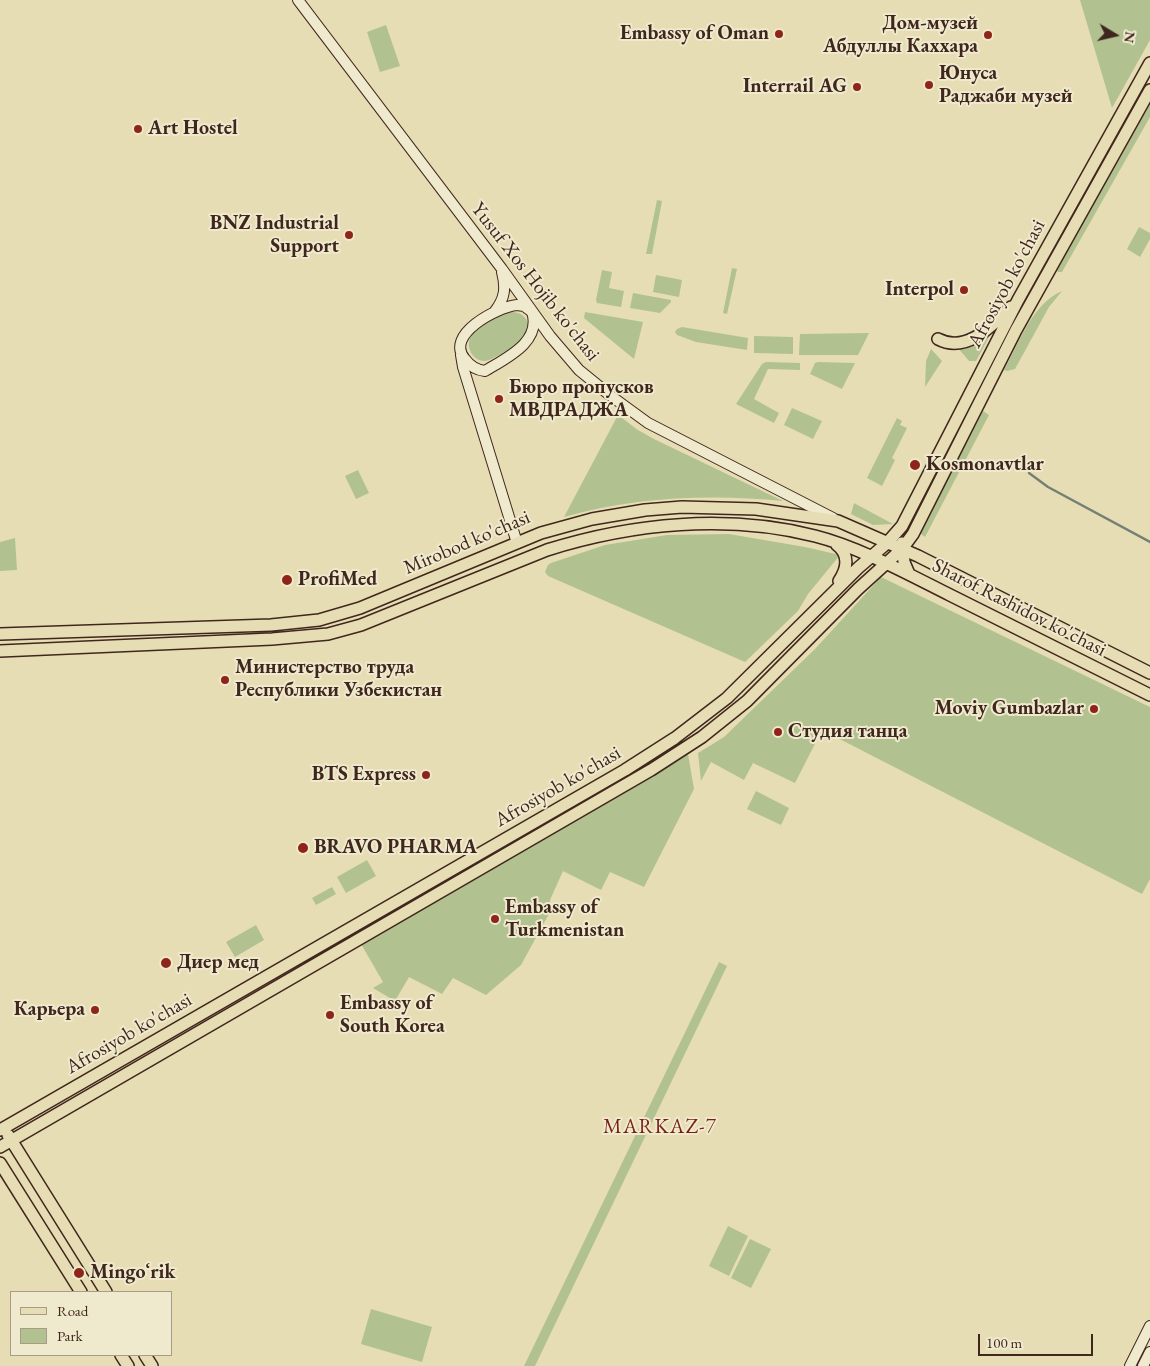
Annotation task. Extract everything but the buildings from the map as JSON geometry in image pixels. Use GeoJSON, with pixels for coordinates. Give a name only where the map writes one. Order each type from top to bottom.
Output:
{"type":"FeatureCollection","features":[{"type":"Feature","properties":{"kind":"main road","name":"Yusuf Xos Hojib ko'chasi"},"geometry":{"type":"LineString","coordinates":[[298,0],[502,269],[560,349],[579,370],[640,417],[665,433],[838,521]]}},
{"type":"Feature","properties":{"kind":"main road","name":"Afrosiyob ko'chasi"},"geometry":{"type":"LineString","coordinates":[[0,1147],[590,807],[687,748],[747,701],[858,589],[902,549],[913,534],[1018,300],[1150,63]]}},
{"type":"Feature","properties":{"kind":"main road","name":"Afrosiyob ko'chasi"},"geometry":{"type":"LineString","coordinates":[[1,1127],[650,754],[692,726],[727,698],[870,557],[887,543],[902,526],[982,382],[1045,276],[1150,90]]}},
{"type":"Feature","properties":{"kind":"main road"},"geometry":{"type":"LineString","coordinates":[[495,312],[503,300],[505,291],[502,269]]}},
{"type":"Feature","properties":{"kind":"main road"},"geometry":{"type":"LineString","coordinates":[[938,338],[954,344],[968,340],[991,326],[1018,300]]}},
{"type":"Feature","properties":{"kind":"main road"},"geometry":{"type":"LineString","coordinates":[[471,391],[474,380],[485,370],[528,341],[534,329],[534,321],[532,312],[524,306],[516,304],[508,306],[475,324],[464,334],[461,351],[463,367],[523,560]]}},
{"type":"Feature","properties":{"kind":"main road"},"geometry":{"type":"LineString","coordinates":[[461,351],[463,358],[474,368],[485,370]]}},
{"type":"Feature","properties":{"kind":"main road","name":"Mirobod ko'chasi"},"geometry":{"type":"LineString","coordinates":[[0,634],[271,625],[318,620],[360,608],[549,530],[574,522],[662,508],[748,509],[838,521],[887,543]]}},
{"type":"Feature","properties":{"kind":"main road","name":"Mirobod ko'chasi"},"geometry":{"type":"LineString","coordinates":[[0,651],[272,640],[328,634],[361,625],[547,550],[591,537],[658,526],[703,524],[755,526],[829,540],[870,557]]}},
{"type":"Feature","properties":{"kind":"main road","name":"Afrosiyob ko'chasi"},"geometry":{"type":"LineString","coordinates":[[902,526],[902,549],[906,569],[909,574]]}},
{"type":"Feature","properties":{"kind":"main road","name":"Sharof Rashidov ko'chasi"},"geometry":{"type":"LineString","coordinates":[[913,534],[913,546],[918,556]]}},
{"type":"Feature","properties":{"kind":"main road"},"geometry":{"type":"LineString","coordinates":[[829,540],[842,549],[846,559],[843,574],[830,596]]}},
{"type":"Feature","properties":{"kind":"main road"},"geometry":{"type":"LineString","coordinates":[[885,564],[887,543]]}},
{"type":"Feature","properties":{"kind":"main road","name":"Sharof Rashidov ko'chasi"},"geometry":{"type":"LineString","coordinates":[[887,543],[918,556],[1150,673]]}},
{"type":"Feature","properties":{"kind":"main road","name":"Sharof Rashidov ko'chasi"},"geometry":{"type":"LineString","coordinates":[[870,557],[909,574],[1150,695]]}},
{"type":"Feature","properties":{"kind":"main road"},"geometry":{"type":"LineString","coordinates":[[1,1127],[105,1291]]}},
{"type":"Feature","properties":{"kind":"main road"},"geometry":{"type":"LineString","coordinates":[[0,1163],[80,1291]]}},
{"type":"Feature","properties":{"kind":"main road"},"geometry":{"type":"LineString","coordinates":[[1130,1366],[1150,1326]]}},
{"type":"Feature","properties":{"kind":"main road"},"geometry":{"type":"LineString","coordinates":[[1143,1366],[1150,1352]]}},
{"type":"Feature","properties":{"kind":"green space"},"geometry":{"type":"Polygon","coordinates":[[[1080,0],[1150,0],[1150,40],[1112,108],[1080,0]]]}},
{"type":"Feature","properties":{"kind":"green space"},"geometry":{"type":"Polygon","coordinates":[[[386,25],[400,66],[380,72],[367,32],[386,25]]]}},
{"type":"Feature","properties":{"kind":"green space"},"geometry":{"type":"Polygon","coordinates":[[[1150,102],[1150,117],[1062,272],[1058,272],[1056,269],[1150,102]]]}},
{"type":"Feature","properties":{"kind":"green space"},"geometry":{"type":"Polygon","coordinates":[[[657,200],[662,201],[652,254],[646,254],[657,200]]]}},
{"type":"Feature","properties":{"kind":"green space"},"geometry":{"type":"Polygon","coordinates":[[[1139,227],[1150,233],[1150,239],[1140,257],[1127,249],[1139,227]]]}},
{"type":"Feature","properties":{"kind":"green space"},"geometry":{"type":"Polygon","coordinates":[[[732,268],[737,269],[727,314],[723,313],[732,268]]]}},
{"type":"Feature","properties":{"kind":"green space"},"geometry":{"type":"Polygon","coordinates":[[[602,270],[612,272],[609,288],[624,291],[621,307],[597,303],[602,270]]]}},
{"type":"Feature","properties":{"kind":"green space"},"geometry":{"type":"Polygon","coordinates":[[[656,275],[682,280],[679,297],[653,292],[656,275]]]}},
{"type":"Feature","properties":{"kind":"green space"},"geometry":{"type":"Polygon","coordinates":[[[1062,291],[1049,307],[1015,369],[1004,370],[1034,315],[1042,305],[1062,291]]]}},
{"type":"Feature","properties":{"kind":"green space"},"geometry":{"type":"Polygon","coordinates":[[[633,293],[671,300],[671,302],[660,313],[630,308],[633,293]]]}},
{"type":"Feature","properties":{"kind":"green space"},"geometry":{"type":"Polygon","coordinates":[[[510,312],[519,313],[526,319],[528,325],[527,332],[523,338],[502,354],[489,360],[484,361],[475,358],[469,346],[473,333],[489,322],[510,312]]]}},
{"type":"Feature","properties":{"kind":"green space"},"geometry":{"type":"Polygon","coordinates":[[[585,312],[643,322],[634,359],[584,318],[585,312]]]}},
{"type":"Feature","properties":{"kind":"green space"},"geometry":{"type":"Polygon","coordinates":[[[682,327],[748,338],[747,350],[696,342],[677,335],[675,332],[682,327]]]}},
{"type":"Feature","properties":{"kind":"green space"},"geometry":{"type":"Polygon","coordinates":[[[994,328],[976,361],[969,361],[958,348],[994,328]]]}},
{"type":"Feature","properties":{"kind":"green space"},"geometry":{"type":"Polygon","coordinates":[[[869,333],[858,355],[799,355],[800,334],[869,333]]]}},
{"type":"Feature","properties":{"kind":"green space"},"geometry":{"type":"Polygon","coordinates":[[[754,336],[793,337],[793,354],[754,353],[754,336]]]}},
{"type":"Feature","properties":{"kind":"green space"},"geometry":{"type":"Polygon","coordinates":[[[931,349],[942,361],[925,387],[926,361],[931,349]]]}},
{"type":"Feature","properties":{"kind":"green space"},"geometry":{"type":"Polygon","coordinates":[[[766,362],[800,363],[800,370],[768,369],[754,399],[779,413],[774,423],[736,404],[762,364],[766,362]]]}},
{"type":"Feature","properties":{"kind":"green space"},"geometry":{"type":"Polygon","coordinates":[[[815,363],[855,363],[842,389],[810,374],[815,363]]]}},
{"type":"Feature","properties":{"kind":"green space"},"geometry":{"type":"Polygon","coordinates":[[[792,408],[822,421],[813,439],[784,425],[792,408]]]}},
{"type":"Feature","properties":{"kind":"green space"},"geometry":{"type":"Polygon","coordinates":[[[983,411],[989,415],[925,537],[921,534],[921,530],[983,411]]]}},
{"type":"Feature","properties":{"kind":"green space"},"geometry":{"type":"Polygon","coordinates":[[[618,415],[654,439],[783,501],[700,498],[645,501],[591,510],[564,517],[618,415]]]}},
{"type":"Feature","properties":{"kind":"green space"},"geometry":{"type":"Polygon","coordinates":[[[897,418],[902,421],[900,425],[907,428],[892,458],[895,460],[882,486],[867,478],[897,418]]]}},
{"type":"Feature","properties":{"kind":"green space"},"geometry":{"type":"Polygon","coordinates":[[[358,470],[369,493],[356,499],[345,476],[358,470]]]}},
{"type":"Feature","properties":{"kind":"green space"},"geometry":{"type":"Polygon","coordinates":[[[854,503],[893,524],[873,525],[851,514],[854,503]]]}},
{"type":"Feature","properties":{"kind":"green space"},"geometry":{"type":"Polygon","coordinates":[[[729,534],[840,555],[808,594],[798,611],[745,662],[548,576],[545,572],[551,563],[605,545],[667,535],[729,534]]]}},
{"type":"Feature","properties":{"kind":"green space"},"geometry":{"type":"Polygon","coordinates":[[[15,538],[17,570],[0,571],[0,542],[15,538]]]}},
{"type":"Feature","properties":{"kind":"green space"},"geometry":{"type":"Polygon","coordinates":[[[881,577],[1150,707],[1150,879],[1142,894],[822,730],[795,783],[753,763],[744,780],[711,762],[701,781],[698,753],[724,737],[815,649],[881,577]]]}},
{"type":"Feature","properties":{"kind":"green space"},"geometry":{"type":"Polygon","coordinates":[[[688,754],[694,789],[644,887],[610,872],[601,890],[563,871],[550,900],[550,912],[521,965],[486,995],[453,978],[442,994],[409,977],[395,1001],[373,988],[383,982],[361,944],[688,754]]]}},
{"type":"Feature","properties":{"kind":"green space"},"geometry":{"type":"Polygon","coordinates":[[[756,791],[789,808],[781,825],[747,809],[756,791]]]}},
{"type":"Feature","properties":{"kind":"green space"},"geometry":{"type":"Polygon","coordinates":[[[367,860],[376,876],[346,893],[337,877],[367,860]]]}},
{"type":"Feature","properties":{"kind":"green space"},"geometry":{"type":"Polygon","coordinates":[[[332,887],[336,894],[316,905],[312,898],[332,887]]]}},
{"type":"Feature","properties":{"kind":"green space"},"geometry":{"type":"Polygon","coordinates":[[[256,925],[264,940],[235,957],[226,942],[256,925]]]}},
{"type":"Feature","properties":{"kind":"green space"},"geometry":{"type":"Polygon","coordinates":[[[719,962],[727,966],[535,1366],[524,1366],[719,962]]]}},
{"type":"Feature","properties":{"kind":"green space"},"geometry":{"type":"Polygon","coordinates":[[[728,1226],[748,1236],[729,1276],[709,1266],[728,1226]]]}},
{"type":"Feature","properties":{"kind":"green space"},"geometry":{"type":"Polygon","coordinates":[[[750,1239],[771,1249],[751,1288],[731,1278],[750,1239]]]}},
{"type":"Feature","properties":{"kind":"green space"},"geometry":{"type":"Polygon","coordinates":[[[371,1309],[432,1327],[422,1362],[361,1344],[371,1309]]]}},
{"type":"Feature","properties":{"kind":"waterway"},"geometry":{"type":"LineString","coordinates":[[1029,473],[1048,487],[1150,542]]}},
{"type":"Feature","properties":{"kind":"place","name":"Embassy of Oman"},"geometry":{"type":"Point","coordinates":[779,34]}},
{"type":"Feature","properties":{"kind":"place","name":"Дом-музей Абдуллы Каххара"},"geometry":{"type":"Point","coordinates":[988,35]}},
{"type":"Feature","properties":{"kind":"place","name":"Юнуса Раджаби музей"},"geometry":{"type":"Point","coordinates":[929,85]}},
{"type":"Feature","properties":{"kind":"place","name":"Interrail AG"},"geometry":{"type":"Point","coordinates":[857,87]}},
{"type":"Feature","properties":{"kind":"place","name":"Art Hostel"},"geometry":{"type":"Point","coordinates":[138,129]}},
{"type":"Feature","properties":{"kind":"place","name":"BNZ Industrial Support"},"geometry":{"type":"Point","coordinates":[349,235]}},
{"type":"Feature","properties":{"kind":"place","name":"Interpol"},"geometry":{"type":"Point","coordinates":[964,290]}},
{"type":"Feature","properties":{"kind":"place","name":"Бюро пропусков МВДРАДЖА"},"geometry":{"type":"Point","coordinates":[499,399]}},
{"type":"Feature","properties":{"kind":"place","name":"Kosmonavtlar"},"geometry":{"type":"Point","coordinates":[915,465]}},
{"type":"Feature","properties":{"kind":"place","name":"ProfiMed"},"geometry":{"type":"Point","coordinates":[287,580]}},
{"type":"Feature","properties":{"kind":"place","name":"Министерство труда Республики Узбекистан"},"geometry":{"type":"Point","coordinates":[225,680]}},
{"type":"Feature","properties":{"kind":"place","name":"Moviy Gumbazlar"},"geometry":{"type":"Point","coordinates":[1094,709]}},
{"type":"Feature","properties":{"kind":"place","name":"Студия танца"},"geometry":{"type":"Point","coordinates":[778,732]}},
{"type":"Feature","properties":{"kind":"place","name":"BTS Express"},"geometry":{"type":"Point","coordinates":[426,775]}},
{"type":"Feature","properties":{"kind":"place","name":"BRAVO PHARMA"},"geometry":{"type":"Point","coordinates":[303,848]}},
{"type":"Feature","properties":{"kind":"place","name":"Embassy of Turkmenistan"},"geometry":{"type":"Point","coordinates":[495,919]}},
{"type":"Feature","properties":{"kind":"place","name":"Диер мед"},"geometry":{"type":"Point","coordinates":[166,963]}},
{"type":"Feature","properties":{"kind":"place","name":"Карьера"},"geometry":{"type":"Point","coordinates":[95,1010]}},
{"type":"Feature","properties":{"kind":"place","name":"Embassy of South Korea"},"geometry":{"type":"Point","coordinates":[330,1015]}},
{"type":"Feature","properties":{"kind":"place","name":"Mingoʻrik"},"geometry":{"type":"Point","coordinates":[79,1273]}},
{"type":"Feature","properties":{"kind":"district","name":"MARKAZ-7"},"geometry":{"type":"Point","coordinates":[660,1127]}}]}
